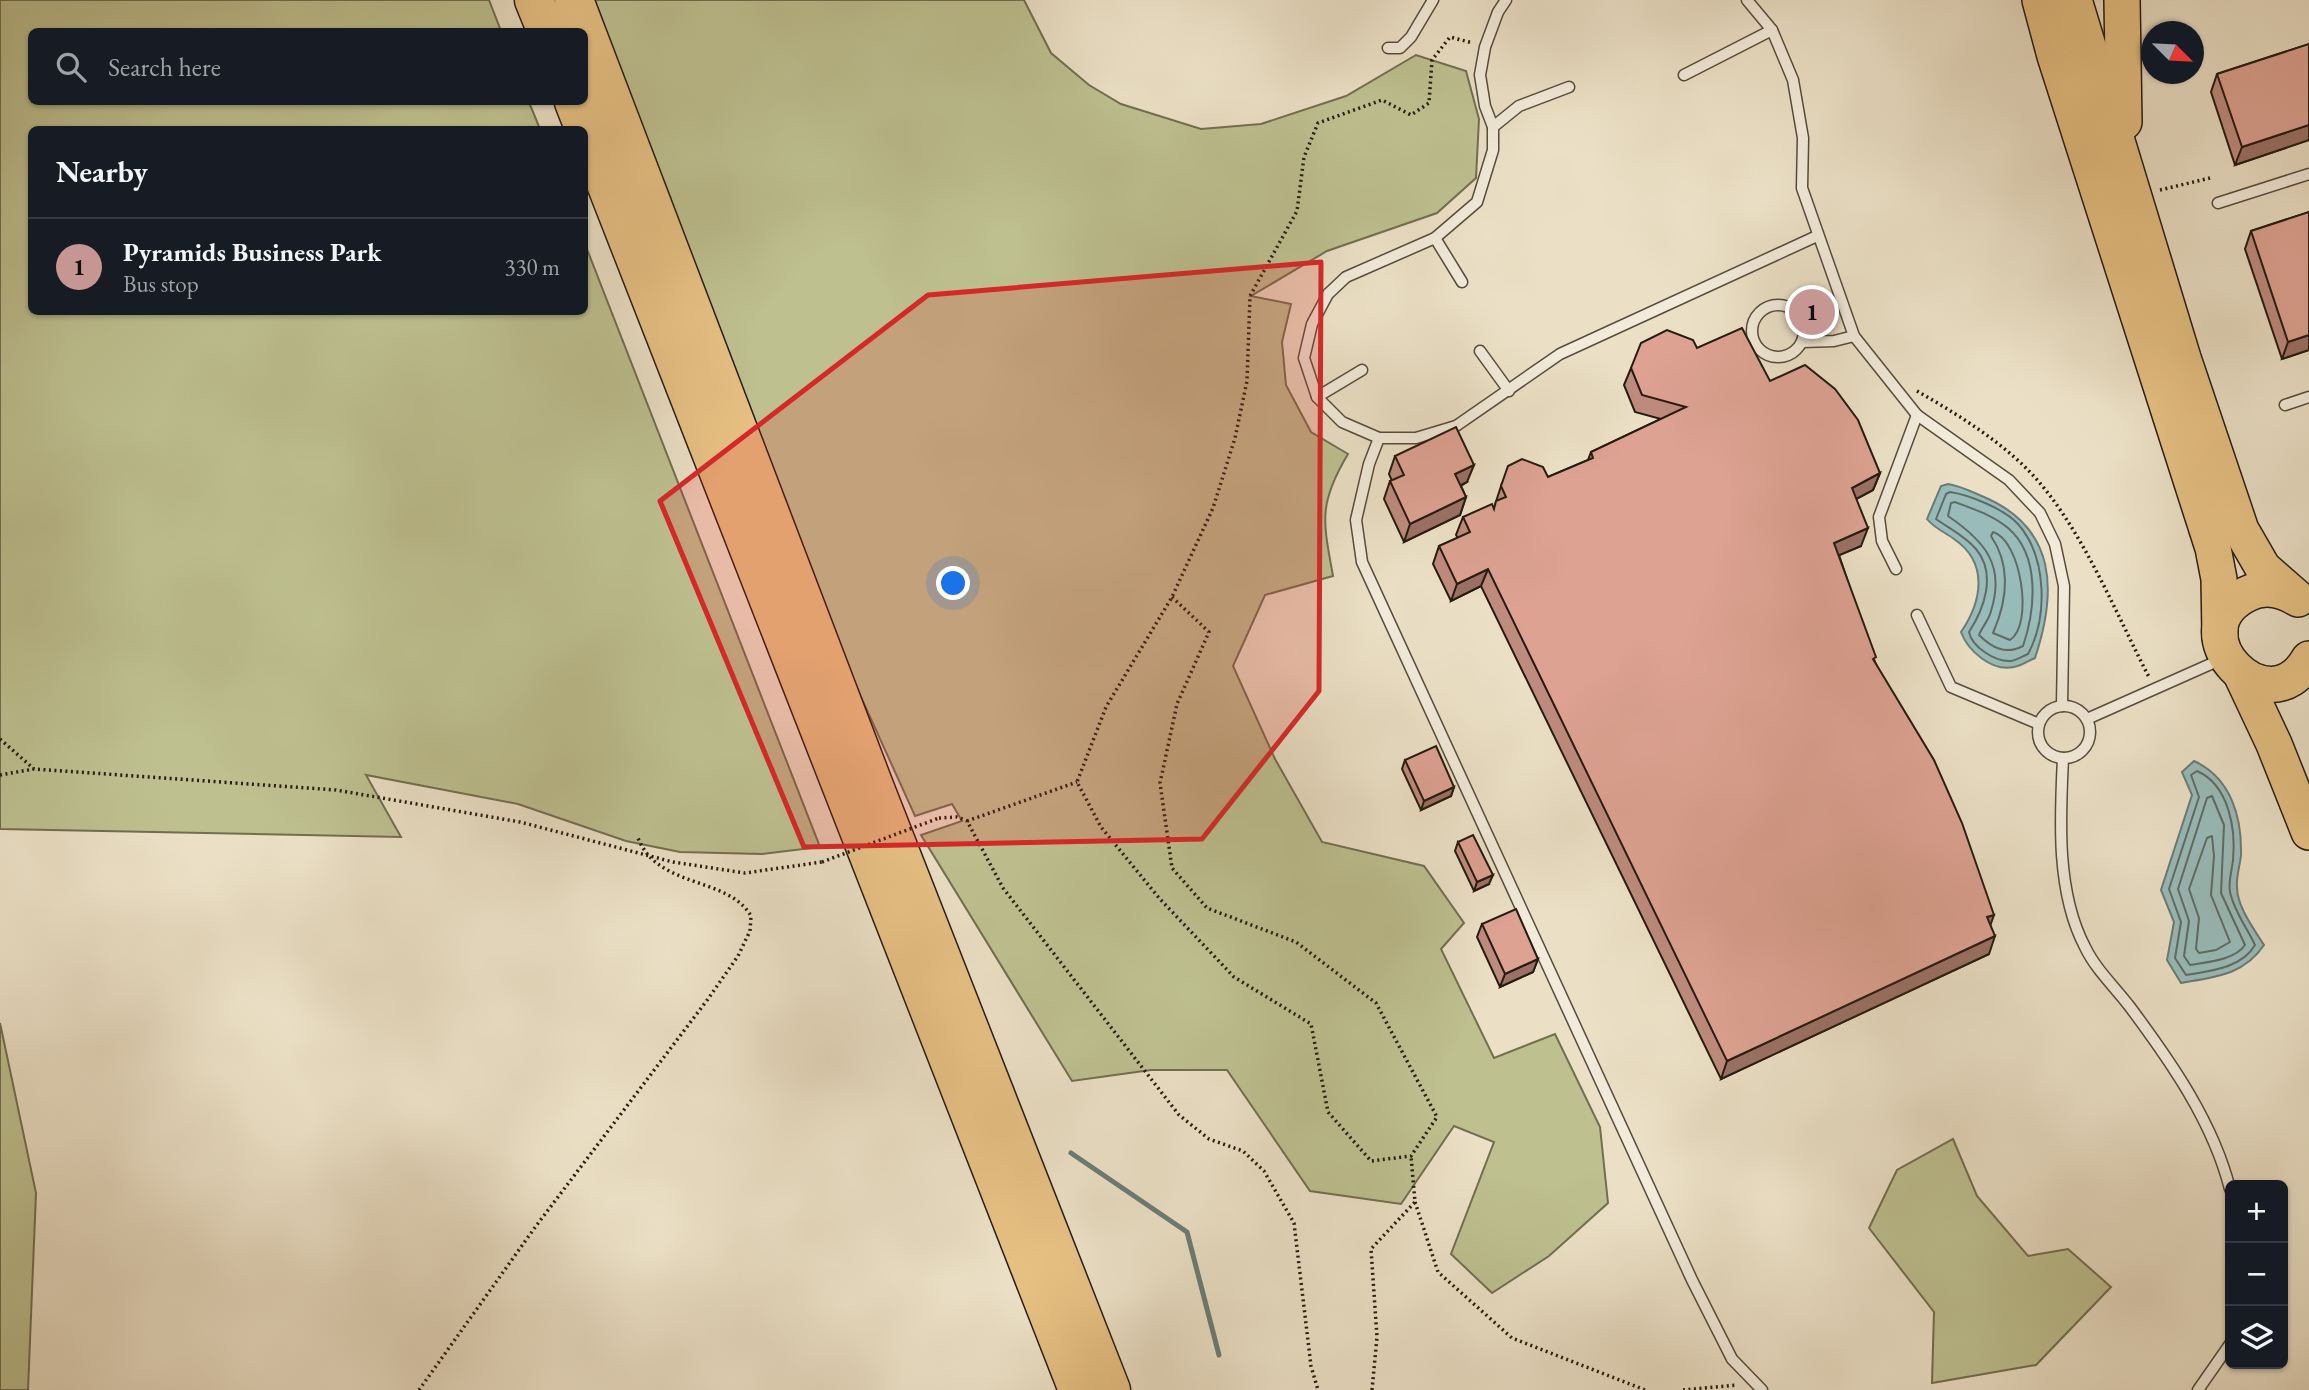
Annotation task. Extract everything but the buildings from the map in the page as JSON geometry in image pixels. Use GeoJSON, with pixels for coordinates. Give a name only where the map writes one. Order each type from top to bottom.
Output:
{"type":"FeatureCollection","features":[{"type":"Feature","properties":{"kind":"highway"},"geometry":{"type":"LineString","coordinates":[[534,0],[545,28]]}},
{"type":"Feature","properties":{"kind":"highway"},"geometry":{"type":"LineString","coordinates":[[574,0],[585,28]]}},
{"type":"Feature","properties":{"kind":"highway"},"geometry":{"type":"LineString","coordinates":[[588,37],[874,786],[1111,1390]]}},
{"type":"Feature","properties":{"kind":"highway"},"geometry":{"type":"LineString","coordinates":[[575,105],[583,126]]}},
{"type":"Feature","properties":{"kind":"highway"},"geometry":{"type":"LineString","coordinates":[[588,138],[1078,1390]]}},
{"type":"Feature","properties":{"kind":"highway"},"geometry":{"type":"LineString","coordinates":[[872,862],[1061,1390]]}},
{"type":"Feature","properties":{"kind":"main road"},"geometry":{"type":"LineString","coordinates":[[2040,0],[2055,56],[2213,548],[2229,657],[2280,756],[2309,832]]}},
{"type":"Feature","properties":{"kind":"main road"},"geometry":{"type":"LineString","coordinates":[[2074,0],[2152,194]]}},
{"type":"Feature","properties":{"kind":"main road"},"geometry":{"type":"LineString","coordinates":[[2122,0],[2124,115],[2152,194],[2241,530],[2263,568],[2302,605]]}},
{"type":"Feature","properties":{"kind":"main road"},"geometry":{"type":"LineString","coordinates":[[2302,605],[2274,589],[2250,592],[2230,607],[2229,657],[2255,682],[2283,681],[2293,677],[2309,659]]}},
{"type":"Feature","properties":{"kind":"lane"},"geometry":{"type":"LineString","coordinates":[[1388,48],[1400,48],[1411,37],[1433,0]]}},
{"type":"Feature","properties":{"kind":"lane"},"geometry":{"type":"LineString","coordinates":[[1506,0],[1498,12],[1485,47],[1480,75],[1485,106],[1493,127],[1493,150],[1477,202],[1435,238],[1346,277],[1328,294],[1311,324],[1304,358],[1317,397],[1342,422],[1379,438],[1416,438],[1456,426],[1560,354],[1817,236]]}},
{"type":"Feature","properties":{"kind":"lane"},"geometry":{"type":"LineString","coordinates":[[1746,0],[1772,30],[1793,80],[1803,138],[1802,188],[1854,336],[1917,415],[2009,480],[2040,513],[2055,544],[2064,586],[2062,706]]}},
{"type":"Feature","properties":{"kind":"lane"},"geometry":{"type":"LineString","coordinates":[[1684,75],[1772,30]]}},
{"type":"Feature","properties":{"kind":"lane"},"geometry":{"type":"LineString","coordinates":[[1493,127],[1519,106],[1569,87]]}},
{"type":"Feature","properties":{"kind":"lane"},"geometry":{"type":"LineString","coordinates":[[2218,203],[2309,173]]}},
{"type":"Feature","properties":{"kind":"lane"},"geometry":{"type":"LineString","coordinates":[[1435,238],[1462,282]]}},
{"type":"Feature","properties":{"kind":"lane"},"geometry":{"type":"LineString","coordinates":[[1802,342],[1804,325],[1795,310],[1788,306],[1780,304],[1764,309],[1753,322],[1754,340],[1765,353],[1773,356],[1790,354],[1802,342],[1834,341],[1854,336]]}},
{"type":"Feature","properties":{"kind":"lane"},"geometry":{"type":"LineString","coordinates":[[1480,351],[1509,391]]}},
{"type":"Feature","properties":{"kind":"lane"},"geometry":{"type":"LineString","coordinates":[[1317,397],[1362,370]]}},
{"type":"Feature","properties":{"kind":"lane"},"geometry":{"type":"LineString","coordinates":[[2285,405],[2309,397]]}},
{"type":"Feature","properties":{"kind":"lane"},"geometry":{"type":"LineString","coordinates":[[1896,569],[1882,541],[1879,517],[1917,415]]}},
{"type":"Feature","properties":{"kind":"lane"},"geometry":{"type":"LineString","coordinates":[[1379,438],[1368,464],[1356,520],[1362,562],[1692,1280],[1732,1359],[1759,1387]]}},
{"type":"Feature","properties":{"kind":"lane"},"geometry":{"type":"LineString","coordinates":[[1917,615],[1951,687],[2039,724]]}},
{"type":"Feature","properties":{"kind":"lane"},"geometry":{"type":"LineString","coordinates":[[2087,719],[2229,657]]}},
{"type":"Feature","properties":{"kind":"lane"},"geometry":{"type":"LineString","coordinates":[[2062,706],[2081,712],[2087,719],[2090,735],[2084,749],[2072,757],[2063,758],[2044,748],[2039,737],[2039,724],[2051,710],[2062,706]]}},
{"type":"Feature","properties":{"kind":"lane"},"geometry":{"type":"LineString","coordinates":[[2063,758],[2063,835],[2067,902],[2085,948],[2175,1067],[2223,1163],[2228,1180]]}},
{"type":"Feature","properties":{"kind":"lane"},"geometry":{"type":"LineString","coordinates":[[2198,1390],[2225,1351]]}},
{"type":"Feature","properties":{"kind":"path"},"geometry":{"type":"LineString","coordinates":[[1411,1156],[1371,1161],[1328,1112],[1311,1024],[1234,977],[1158,898],[1101,827],[1077,782],[1106,707],[1172,597],[1213,508],[1235,438],[1247,381],[1250,296],[1297,211],[1304,157],[1318,123],[1382,100],[1411,115],[1429,103],[1432,60],[1450,37],[1485,47]]}},
{"type":"Feature","properties":{"kind":"path"},"geometry":{"type":"LineString","coordinates":[[2152,194],[2210,178]]}},
{"type":"Feature","properties":{"kind":"path"},"geometry":{"type":"LineString","coordinates":[[1172,597],[1209,632],[1177,704],[1160,783],[1172,868],[1207,908],[1296,942],[1376,1003],[1437,1116],[1411,1156],[1415,1202],[1438,1272],[1512,1338],[1645,1390]]}},
{"type":"Feature","properties":{"kind":"path"},"geometry":{"type":"LineString","coordinates":[[0,739],[34,769]]}},
{"type":"Feature","properties":{"kind":"path"},"geometry":{"type":"LineString","coordinates":[[0,775],[34,769],[336,790],[520,822],[644,854],[745,873],[822,862],[939,818],[957,817],[967,821],[1003,888],[1179,1115],[1209,1139],[1243,1151],[1264,1171],[1294,1223],[1311,1366],[1318,1390]]}},
{"type":"Feature","properties":{"kind":"path"},"geometry":{"type":"LineString","coordinates":[[967,821],[1077,782]]}},
{"type":"Feature","properties":{"kind":"path"},"geometry":{"type":"LineString","coordinates":[[419,1390],[536,1226],[708,999],[750,931],[751,916],[738,901],[669,872],[644,854],[638,838]]}},
{"type":"Feature","properties":{"kind":"path"},"geometry":{"type":"LineString","coordinates":[[1372,1390],[1377,1338],[1371,1249],[1415,1202]]}},
{"type":"Feature","properties":{"kind":"path"},"geometry":{"type":"LineString","coordinates":[[1717,1390],[1722,1386]]}},
{"type":"Feature","properties":{"kind":"path"},"geometry":{"type":"LineString","coordinates":[[1683,1390],[1722,1386],[1759,1387]]}},
{"type":"Feature","properties":{"kind":"highlighted area"},"geometry":{"type":"Polygon","coordinates":[[[1321,262],[1319,691],[1202,839],[804,847],[660,501],[928,295],[1321,262]]]}},
{"type":"Feature","properties":{"kind":"green space"},"geometry":{"type":"Polygon","coordinates":[[[0,0],[489,0],[500,28],[28,28],[28,105],[530,105],[539,126],[28,126],[28,315],[588,315],[588,252],[820,847],[762,854],[680,852],[626,841],[518,804],[366,775],[401,837],[0,829],[0,0]]]}},
{"type":"Feature","properties":{"kind":"green space"},"geometry":{"type":"Polygon","coordinates":[[[593,0],[1024,0],[1051,53],[1089,85],[1121,104],[1201,129],[1261,124],[1346,96],[1416,55],[1466,71],[1479,119],[1476,178],[1437,213],[1327,251],[1251,296],[1291,304],[1282,342],[1286,385],[1311,432],[1348,454],[1327,500],[1325,526],[1333,576],[1265,595],[1233,666],[1275,759],[1322,842],[1424,866],[1464,923],[1441,949],[1494,1058],[1555,1034],[1600,1127],[1608,1203],[1549,1256],[1492,1293],[1451,1254],[1494,1142],[1454,1126],[1401,1204],[1310,1191],[1227,1070],[1151,1070],[1072,1081],[921,835],[962,821],[952,804],[915,816],[822,611],[670,197],[593,0]]]}},
{"type":"Feature","properties":{"kind":"green space"},"geometry":{"type":"Polygon","coordinates":[[[0,1023],[36,1193],[28,1390],[0,1390],[0,1023]]]}},
{"type":"Feature","properties":{"kind":"green space"},"geometry":{"type":"Polygon","coordinates":[[[1953,1139],[1977,1196],[2028,1256],[2068,1249],[2111,1287],[2036,1365],[1932,1383],[1934,1312],[1869,1228],[1897,1170],[1953,1139]]]}},
{"type":"Feature","properties":{"kind":"water"},"geometry":{"type":"Polygon","coordinates":[[[1948,484],[1971,491],[2008,510],[2026,526],[2038,544],[2045,564],[2047,609],[2035,658],[2019,666],[2006,668],[1989,663],[1975,653],[1961,632],[1974,608],[1979,583],[1977,571],[1973,559],[1965,549],[1927,519],[1941,486],[1948,484]]]}},
{"type":"Feature","properties":{"kind":"water"},"geometry":{"type":"Polygon","coordinates":[[[2194,761],[2217,778],[2232,800],[2241,841],[2238,895],[2247,918],[2264,945],[2238,969],[2181,983],[2167,960],[2174,922],[2161,890],[2192,795],[2182,772],[2194,761]]]}},
{"type":"Feature","properties":{"kind":"waterway"},"geometry":{"type":"LineString","coordinates":[[1071,1153],[1187,1232],[1219,1355]]}},
{"type":"Feature","properties":{"kind":"place","name":"Pyramids Business Park"},"geometry":{"type":"Point","coordinates":[1812,312]}}]}
